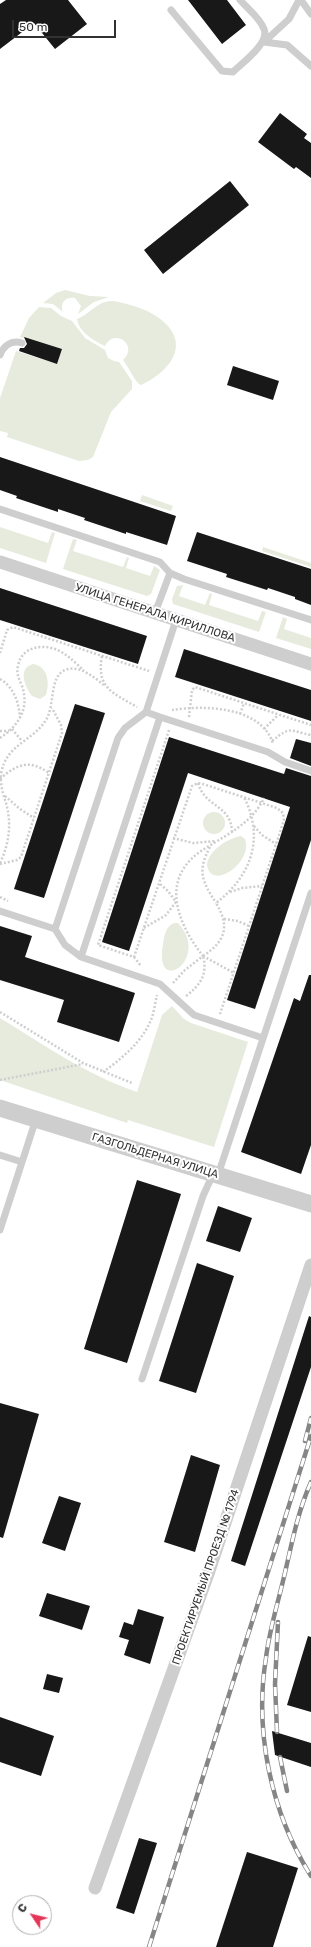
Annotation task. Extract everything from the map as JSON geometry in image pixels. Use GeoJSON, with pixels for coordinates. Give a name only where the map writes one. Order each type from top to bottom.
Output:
{"type":"FeatureCollection","features":[{"type":"Feature","properties":{"kind":"street","name":"УЛИЦА ГЕНЕРАЛА КИРИЛЛОВА"},"geometry":{"type":"LineString","coordinates":[[0,562],[311,664]]}},
{"type":"Feature","properties":{"kind":"street","name":"ГАЗГОЛЬДЕРНАЯ УЛИЦА"},"geometry":{"type":"LineString","coordinates":[[0,1108],[311,1204]]}},
{"type":"Feature","properties":{"kind":"street","name":"ПРОЕКТИРУЕМЫЙ ПРОЕЗД № 1794"},"geometry":{"type":"LineString","coordinates":[[96,1888],[210,1571],[311,1265]]}},
{"type":"Feature","properties":{"kind":"lane"},"geometry":{"type":"LineString","coordinates":[[240,0],[264,27],[266,34],[264,42]]}},
{"type":"Feature","properties":{"kind":"lane"},"geometry":{"type":"LineString","coordinates":[[172,10],[222,71],[233,72],[289,19],[300,0],[311,14]]}},
{"type":"Feature","properties":{"kind":"lane"},"geometry":{"type":"LineString","coordinates":[[264,42],[287,45],[311,66]]}},
{"type":"Feature","properties":{"kind":"lane"},"geometry":{"type":"LineString","coordinates":[[0,355],[3,348],[9,343],[16,341],[22,342]]}},
{"type":"Feature","properties":{"kind":"lane"},"geometry":{"type":"LineString","coordinates":[[0,509],[160,562],[170,573],[311,620]]}},
{"type":"Feature","properties":{"kind":"lane"},"geometry":{"type":"LineString","coordinates":[[155,613],[170,573]]}},
{"type":"Feature","properties":{"kind":"lane"},"geometry":{"type":"LineString","coordinates":[[55,929],[118,738],[125,728],[146,712],[176,620]]}},
{"type":"Feature","properties":{"kind":"lane"},"geometry":{"type":"LineString","coordinates":[[146,712],[268,752],[288,764],[311,771]]}},
{"type":"Feature","properties":{"kind":"lane"},"geometry":{"type":"LineString","coordinates":[[81,957],[160,716]]}},
{"type":"Feature","properties":{"kind":"lane"},"geometry":{"type":"LineString","coordinates":[[142,1379],[204,1196],[215,1174],[263,1038],[311,893]]}},
{"type":"Feature","properties":{"kind":"lane"},"geometry":{"type":"LineString","coordinates":[[0,911],[55,929],[65,945],[81,957],[160,984],[192,1014],[263,1038]]}},
{"type":"Feature","properties":{"kind":"lane"},"geometry":{"type":"LineString","coordinates":[[0,1230],[36,1119]]}},
{"type":"Feature","properties":{"kind":"lane"},"geometry":{"type":"LineString","coordinates":[[0,1155],[22,1162]]}},
{"type":"Feature","properties":{"kind":"path"},"geometry":{"type":"LineString","coordinates":[[0,653],[7,630],[13,627],[158,675]]}},
{"type":"Feature","properties":{"kind":"path"},"geometry":{"type":"LineString","coordinates":[[0,738],[11,730],[20,719],[25,701],[17,673],[18,666],[26,652],[36,647],[58,650],[76,662],[86,673]]}},
{"type":"Feature","properties":{"kind":"path"},"geometry":{"type":"LineString","coordinates":[[102,656],[101,674],[105,686]]}},
{"type":"Feature","properties":{"kind":"path"},"geometry":{"type":"LineString","coordinates":[[0,863],[7,845],[9,824],[0,780],[3,765],[7,757],[22,741],[41,726],[52,708],[55,682],[60,673],[71,669],[80,670],[115,694],[146,712]]}},
{"type":"Feature","properties":{"kind":"path"},"geometry":{"type":"LineString","coordinates":[[0,679],[8,685],[18,702],[20,719]]}},
{"type":"Feature","properties":{"kind":"path"},"geometry":{"type":"LineString","coordinates":[[188,726],[192,690],[195,687],[311,726]]}},
{"type":"Feature","properties":{"kind":"path"},"geometry":{"type":"LineString","coordinates":[[240,714],[244,703]]}},
{"type":"Feature","properties":{"kind":"path"},"geometry":{"type":"LineString","coordinates":[[0,863],[17,860],[21,857],[62,733],[52,708]]}},
{"type":"Feature","properties":{"kind":"path"},"geometry":{"type":"LineString","coordinates":[[198,783],[190,789],[134,957],[98,945],[177,709],[190,708],[226,710],[240,714],[255,721],[264,728],[272,741],[274,756]]}},
{"type":"Feature","properties":{"kind":"path"},"geometry":{"type":"LineString","coordinates":[[264,728],[278,715]]}},
{"type":"Feature","properties":{"kind":"path"},"geometry":{"type":"LineString","coordinates":[[11,730],[22,741]]}},
{"type":"Feature","properties":{"kind":"path"},"geometry":{"type":"LineString","coordinates":[[0,731],[11,730]]}},
{"type":"Feature","properties":{"kind":"path"},"geometry":{"type":"LineString","coordinates":[[272,741],[283,732],[290,730],[311,735]]}},
{"type":"Feature","properties":{"kind":"path"},"geometry":{"type":"LineString","coordinates":[[0,780],[14,768],[25,765],[38,767],[49,773]]}},
{"type":"Feature","properties":{"kind":"path"},"geometry":{"type":"LineString","coordinates":[[198,783],[277,808],[283,813],[284,820],[217,1023]]}},
{"type":"Feature","properties":{"kind":"path"},"geometry":{"type":"LineString","coordinates":[[198,783],[206,798],[226,812],[230,821],[232,832]]}},
{"type":"Feature","properties":{"kind":"path"},"geometry":{"type":"LineString","coordinates":[[3,794],[20,809],[34,818]]}},
{"type":"Feature","properties":{"kind":"path"},"geometry":{"type":"LineString","coordinates":[[216,903],[240,880],[248,866],[253,848],[254,826],[252,816],[244,797]]}},
{"type":"Feature","properties":{"kind":"path"},"geometry":{"type":"LineString","coordinates":[[179,1002],[195,988],[203,977],[205,967],[203,956],[185,930],[178,913],[176,902],[177,888],[183,872],[193,859],[252,816],[264,798]]}},
{"type":"Feature","properties":{"kind":"path"},"geometry":{"type":"LineString","coordinates":[[254,826],[262,835],[276,844]]}},
{"type":"Feature","properties":{"kind":"path"},"geometry":{"type":"LineString","coordinates":[[174,838],[193,843],[218,841]]}},
{"type":"Feature","properties":{"kind":"path"},"geometry":{"type":"LineString","coordinates":[[168,991],[185,970],[215,946],[222,936],[225,926],[224,919],[206,886],[202,871],[204,858],[210,846]]}},
{"type":"Feature","properties":{"kind":"path"},"geometry":{"type":"LineString","coordinates":[[159,883],[168,891],[176,902]]}},
{"type":"Feature","properties":{"kind":"path"},"geometry":{"type":"LineString","coordinates":[[228,893],[242,888],[262,886]]}},
{"type":"Feature","properties":{"kind":"path"},"geometry":{"type":"LineString","coordinates":[[144,928],[166,915],[176,902]]}},
{"type":"Feature","properties":{"kind":"path"},"geometry":{"type":"LineString","coordinates":[[224,919],[238,921],[249,926]]}},
{"type":"Feature","properties":{"kind":"path"},"geometry":{"type":"LineString","coordinates":[[203,956],[234,973]]}},
{"type":"Feature","properties":{"kind":"path"},"geometry":{"type":"LineString","coordinates":[[103,1072],[126,1053],[145,1031],[150,1022],[160,984]]}},
{"type":"Feature","properties":{"kind":"path"},"geometry":{"type":"LineString","coordinates":[[0,1012],[83,1063],[132,1083]]}},
{"type":"Feature","properties":{"kind":"path"},"geometry":{"type":"LineString","coordinates":[[0,1080],[83,1063]]}},
{"type":"Feature","properties":{"kind":"shaded area"},"geometry":{"type":"Polygon","coordinates":[[[65,290],[90,296],[109,297],[94,302],[78,314],[81,306],[75,298],[69,298],[64,301],[62,306],[63,312],[53,304],[43,303],[56,293],[65,290]]]}},
{"type":"Feature","properties":{"kind":"shaded area"},"geometry":{"type":"Polygon","coordinates":[[[113,301],[148,311],[166,324],[173,333],[176,343],[172,360],[158,375],[141,385],[137,382],[123,360],[127,355],[128,349],[127,344],[124,341],[119,338],[114,338],[105,346],[88,336],[78,324],[77,319],[98,305],[113,301]]]}},
{"type":"Feature","properties":{"kind":"shaded area"},"geometry":{"type":"Polygon","coordinates":[[[39,307],[51,308],[61,316],[72,321],[85,338],[105,350],[108,358],[119,362],[132,381],[132,389],[111,412],[93,457],[88,460],[79,461],[7,437],[8,433],[0,431],[0,398],[16,351],[57,364],[62,349],[20,337],[29,318],[39,307]]]}},
{"type":"Feature","properties":{"kind":"shaded area"},"geometry":{"type":"Polygon","coordinates":[[[142,495],[173,506],[171,511],[140,501],[142,495]]]}},
{"type":"Feature","properties":{"kind":"shaded area"},"geometry":{"type":"Polygon","coordinates":[[[0,527],[48,543],[52,532],[55,533],[46,563],[0,548],[0,527]]]}},
{"type":"Feature","properties":{"kind":"shaded area"},"geometry":{"type":"Polygon","coordinates":[[[73,539],[77,540],[73,551],[123,567],[127,557],[129,558],[126,568],[150,576],[154,566],[160,570],[151,594],[147,596],[63,569],[73,539]]]}},
{"type":"Feature","properties":{"kind":"shaded area"},"geometry":{"type":"Polygon","coordinates":[[[263,547],[311,563],[311,567],[262,551],[263,547]]]}},
{"type":"Feature","properties":{"kind":"shaded area"},"geometry":{"type":"Polygon","coordinates":[[[183,585],[179,596],[205,605],[210,593],[212,594],[209,605],[258,621],[262,611],[266,612],[259,632],[173,604],[172,599],[177,586],[183,585]]]}},
{"type":"Feature","properties":{"kind":"shaded area"},"geometry":{"type":"Polygon","coordinates":[[[283,617],[287,619],[284,629],[311,638],[311,649],[276,638],[283,617]]]}},
{"type":"Feature","properties":{"kind":"shaded area"},"geometry":{"type":"Polygon","coordinates":[[[33,664],[42,668],[48,680],[46,695],[40,699],[32,696],[27,688],[24,678],[25,669],[33,664]]]}},
{"type":"Feature","properties":{"kind":"shaded area"},"geometry":{"type":"Polygon","coordinates":[[[214,812],[222,815],[225,823],[222,831],[214,834],[206,831],[203,823],[206,815],[214,812]]]}},
{"type":"Feature","properties":{"kind":"shaded area"},"geometry":{"type":"Polygon","coordinates":[[[241,836],[245,839],[246,848],[243,857],[238,864],[231,871],[223,875],[216,876],[210,873],[207,865],[208,860],[215,850],[230,839],[241,836]]]}},
{"type":"Feature","properties":{"kind":"shaded area"},"geometry":{"type":"Polygon","coordinates":[[[174,923],[178,923],[187,936],[189,949],[186,960],[180,967],[172,971],[166,969],[162,960],[165,935],[169,926],[174,923]]]}},
{"type":"Feature","properties":{"kind":"shaded area"},"geometry":{"type":"Polygon","coordinates":[[[172,1006],[184,1019],[191,1023],[248,1042],[214,1147],[128,1120],[127,1123],[0,1080],[0,1018],[83,1068],[118,1085],[137,1092],[162,1015],[172,1006]]]}},
{"type":"Feature","properties":{"kind":"building"},"geometry":{"type":"Polygon","coordinates":[[[6,0],[68,0],[87,24],[55,49],[34,23],[0,49],[0,4],[6,0]]]}},
{"type":"Feature","properties":{"kind":"building"},"geometry":{"type":"Polygon","coordinates":[[[188,0],[227,0],[246,25],[222,44],[188,0]]]}},
{"type":"Feature","properties":{"kind":"building"},"geometry":{"type":"Polygon","coordinates":[[[280,113],[307,134],[304,138],[311,143],[311,178],[296,167],[294,169],[258,142],[280,113]]]}},
{"type":"Feature","properties":{"kind":"building"},"geometry":{"type":"Polygon","coordinates":[[[230,181],[249,205],[163,274],[144,250],[230,181]]]}},
{"type":"Feature","properties":{"kind":"building"},"geometry":{"type":"Polygon","coordinates":[[[24,337],[62,349],[57,364],[19,351],[20,348],[24,348],[27,344],[24,337]]]}},
{"type":"Feature","properties":{"kind":"building"},"geometry":{"type":"Polygon","coordinates":[[[233,366],[279,381],[273,400],[227,385],[233,366]]]}},
{"type":"Feature","properties":{"kind":"building"},"geometry":{"type":"Polygon","coordinates":[[[0,457],[176,516],[167,545],[126,532],[126,534],[84,520],[85,518],[58,509],[58,512],[16,498],[17,496],[0,490],[0,457]]]}},
{"type":"Feature","properties":{"kind":"building"},"geometry":{"type":"Polygon","coordinates":[[[197,532],[311,569],[311,605],[295,599],[295,597],[226,577],[227,574],[187,561],[197,532]]]}},
{"type":"Feature","properties":{"kind":"building"},"geometry":{"type":"Polygon","coordinates":[[[0,588],[147,636],[138,664],[0,620],[0,588]]]}},
{"type":"Feature","properties":{"kind":"building"},"geometry":{"type":"Polygon","coordinates":[[[184,649],[311,690],[311,721],[175,677],[184,649]]]}},
{"type":"Feature","properties":{"kind":"building"},"geometry":{"type":"Polygon","coordinates":[[[75,704],[105,713],[44,898],[14,889],[75,704]]]}},
{"type":"Feature","properties":{"kind":"building"},"geometry":{"type":"Polygon","coordinates":[[[169,737],[284,774],[286,768],[311,776],[311,840],[255,1009],[227,1000],[290,807],[188,773],[129,951],[102,942],[169,737]]]}},
{"type":"Feature","properties":{"kind":"building"},"geometry":{"type":"Polygon","coordinates":[[[296,739],[311,743],[311,766],[290,758],[296,739]]]}},
{"type":"Feature","properties":{"kind":"building"},"geometry":{"type":"Polygon","coordinates":[[[0,926],[32,936],[25,957],[135,993],[119,1042],[57,1022],[64,1000],[0,980],[0,926]]]}},
{"type":"Feature","properties":{"kind":"building"},"geometry":{"type":"Polygon","coordinates":[[[309,975],[311,975],[311,1145],[301,1174],[241,1152],[294,998],[300,1001],[309,975]]]}},
{"type":"Feature","properties":{"kind":"building"},"geometry":{"type":"Polygon","coordinates":[[[137,1180],[181,1194],[127,1363],[84,1349],[137,1180]]]}},
{"type":"Feature","properties":{"kind":"building"},"geometry":{"type":"Polygon","coordinates":[[[218,1206],[252,1218],[240,1252],[206,1241],[218,1206]]]}},
{"type":"Feature","properties":{"kind":"building"},"geometry":{"type":"Polygon","coordinates":[[[197,1263],[234,1276],[196,1393],[159,1381],[197,1263]]]}},
{"type":"Feature","properties":{"kind":"building"},"geometry":{"type":"Polygon","coordinates":[[[309,1316],[311,1317],[311,1367],[245,1566],[231,1561],[309,1316]]]}},
{"type":"Feature","properties":{"kind":"building"},"geometry":{"type":"Polygon","coordinates":[[[0,1403],[39,1414],[3,1538],[0,1537],[0,1403]]]}},
{"type":"Feature","properties":{"kind":"building"},"geometry":{"type":"Polygon","coordinates":[[[191,1455],[220,1465],[195,1552],[164,1542],[191,1455]]]}},
{"type":"Feature","properties":{"kind":"building"},"geometry":{"type":"Polygon","coordinates":[[[59,1496],[81,1503],[65,1551],[42,1543],[59,1496]]]}},
{"type":"Feature","properties":{"kind":"building"},"geometry":{"type":"Polygon","coordinates":[[[47,1593],[90,1606],[82,1630],[39,1616],[47,1593]]]}},
{"type":"Feature","properties":{"kind":"building"},"geometry":{"type":"Polygon","coordinates":[[[138,1609],[164,1617],[150,1664],[124,1655],[129,1640],[119,1637],[124,1622],[133,1625],[138,1609]]]}},
{"type":"Feature","properties":{"kind":"building"},"geometry":{"type":"Polygon","coordinates":[[[308,1636],[311,1637],[311,1712],[287,1705],[308,1636]]]}},
{"type":"Feature","properties":{"kind":"building"},"geometry":{"type":"Polygon","coordinates":[[[47,1674],[63,1678],[59,1693],[43,1689],[47,1674]]]}},
{"type":"Feature","properties":{"kind":"building"},"geometry":{"type":"Polygon","coordinates":[[[0,1717],[54,1736],[41,1776],[0,1762],[0,1717]]]}},
{"type":"Feature","properties":{"kind":"building"},"geometry":{"type":"Polygon","coordinates":[[[272,1731],[311,1743],[311,1767],[275,1755],[272,1731]]]}},
{"type":"Feature","properties":{"kind":"building"},"geometry":{"type":"Polygon","coordinates":[[[139,1838],[157,1843],[134,1914],[116,1908],[139,1838]]]}},
{"type":"Feature","properties":{"kind":"building"},"geometry":{"type":"Polygon","coordinates":[[[247,1852],[298,1868],[273,1947],[216,1947],[247,1852]]]}},
{"type":"Feature","properties":{"kind":"railway"},"geometry":{"type":"LineString","coordinates":[[305,1441],[311,1418]]}},
{"type":"Feature","properties":{"kind":"railway"},"geometry":{"type":"LineString","coordinates":[[149,1947],[311,1436]]}},
{"type":"Feature","properties":{"kind":"railway"},"geometry":{"type":"LineString","coordinates":[[311,1482],[298,1518],[273,1619],[266,1658],[262,1714],[264,1742],[276,1799],[285,1826],[297,1852],[311,1876]]}},
{"type":"Feature","properties":{"kind":"railway"},"geometry":{"type":"LineString","coordinates":[[277,1732],[275,1684],[278,1622]]}},
{"type":"Feature","properties":{"kind":"railway"},"geometry":{"type":"LineString","coordinates":[[280,1757],[287,1791]]}}]}
